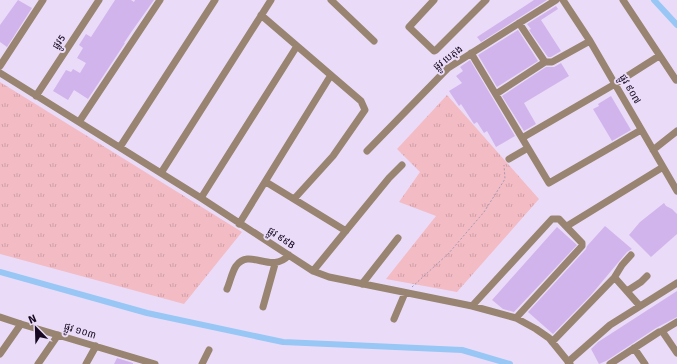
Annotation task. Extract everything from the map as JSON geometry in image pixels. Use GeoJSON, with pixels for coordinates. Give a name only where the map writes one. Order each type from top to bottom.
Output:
{"type":"FeatureCollection","features":[{"type":"Feature","properties":{"kind":"street"},"geometry":{"type":"LineString","coordinates":[[0,66],[43,0]]}},
{"type":"Feature","properties":{"kind":"street","name":"ផ្លូវ5"},"geometry":{"type":"LineString","coordinates":[[36,96],[99,0]]}},
{"type":"Feature","properties":{"kind":"street"},"geometry":{"type":"LineString","coordinates":[[79,122],[160,0]]}},
{"type":"Feature","properties":{"kind":"street"},"geometry":{"type":"LineString","coordinates":[[120,147],[215,0]]}},
{"type":"Feature","properties":{"kind":"street"},"geometry":{"type":"LineString","coordinates":[[161,173],[270,0]]}},
{"type":"Feature","properties":{"kind":"street"},"geometry":{"type":"LineString","coordinates":[[331,0],[374,41]]}},
{"type":"Feature","properties":{"kind":"street"},"geometry":{"type":"LineString","coordinates":[[434,0],[409,28],[434,51],[486,0]]}},
{"type":"Feature","properties":{"kind":"street","name":"ផ្លូវ បេតុង"},"geometry":{"type":"LineString","coordinates":[[367,151],[448,68],[556,0]]}},
{"type":"Feature","properties":{"kind":"street","name":"ផ្លូវ ៩០៧"},"geometry":{"type":"LineString","coordinates":[[563,0],[590,41],[676,187]]}},
{"type":"Feature","properties":{"kind":"street"},"geometry":{"type":"LineString","coordinates":[[623,0],[676,80]]}},
{"type":"Feature","properties":{"kind":"street"},"geometry":{"type":"LineString","coordinates":[[261,15],[361,101],[365,110],[333,156],[294,199]]}},
{"type":"Feature","properties":{"kind":"street"},"geometry":{"type":"LineString","coordinates":[[519,23],[545,62]]}},
{"type":"Feature","properties":{"kind":"street"},"geometry":{"type":"LineString","coordinates":[[496,94],[545,62],[552,62],[590,41]]}},
{"type":"Feature","properties":{"kind":"street"},"geometry":{"type":"LineString","coordinates":[[201,198],[297,46]]}},
{"type":"Feature","properties":{"kind":"street"},"geometry":{"type":"LineString","coordinates":[[471,53],[549,183],[642,130]]}},
{"type":"Feature","properties":{"kind":"street"},"geometry":{"type":"LineString","coordinates":[[522,138],[615,84],[659,56]]}},
{"type":"Feature","properties":{"kind":"street","name":"ផ្លូវ ៩៩B"},"geometry":{"type":"LineString","coordinates":[[0,73],[201,198],[313,271],[329,277],[405,294],[472,306],[516,318],[536,329],[552,342],[569,363]]}},
{"type":"Feature","properties":{"kind":"street"},"geometry":{"type":"LineString","coordinates":[[239,224],[331,75]]}},
{"type":"Feature","properties":{"kind":"street"},"geometry":{"type":"LineString","coordinates":[[653,150],[677,131]]}},
{"type":"Feature","properties":{"kind":"street"},"geometry":{"type":"LineString","coordinates":[[507,162],[528,148]]}},
{"type":"Feature","properties":{"kind":"street"},"geometry":{"type":"LineString","coordinates":[[313,271],[402,165]]}},
{"type":"Feature","properties":{"kind":"street"},"geometry":{"type":"LineString","coordinates":[[567,226],[663,167]]}},
{"type":"Feature","properties":{"kind":"street"},"geometry":{"type":"LineString","coordinates":[[266,182],[346,230]]}},
{"type":"Feature","properties":{"kind":"street"},"geometry":{"type":"LineString","coordinates":[[472,306],[552,219],[559,219],[582,243],[582,246],[516,318]]}},
{"type":"Feature","properties":{"kind":"street"},"geometry":{"type":"LineString","coordinates":[[362,284],[398,238]]}},
{"type":"Feature","properties":{"kind":"street"},"geometry":{"type":"LineString","coordinates":[[227,289],[235,267],[242,261],[254,259],[275,264],[289,255]]}},
{"type":"Feature","properties":{"kind":"street"},"geometry":{"type":"LineString","coordinates":[[552,342],[609,281],[614,278],[631,255]]}},
{"type":"Feature","properties":{"kind":"street"},"geometry":{"type":"LineString","coordinates":[[263,307],[275,264]]}},
{"type":"Feature","properties":{"kind":"street"},"geometry":{"type":"LineString","coordinates":[[627,291],[647,276]]}},
{"type":"Feature","properties":{"kind":"street"},"geometry":{"type":"LineString","coordinates":[[614,278],[639,305]]}},
{"type":"Feature","properties":{"kind":"street"},"geometry":{"type":"LineString","coordinates":[[569,363],[610,324],[677,282]]}},
{"type":"Feature","properties":{"kind":"street"},"geometry":{"type":"LineString","coordinates":[[394,319],[405,294]]}},
{"type":"Feature","properties":{"kind":"street","name":"ផ្លូវ ១០៣"},"geometry":{"type":"LineString","coordinates":[[0,317],[155,364]]}},
{"type":"Feature","properties":{"kind":"street"},"geometry":{"type":"LineString","coordinates":[[677,322],[662,331],[677,353]]}},
{"type":"Feature","properties":{"kind":"street"},"geometry":{"type":"LineString","coordinates":[[0,354],[21,324]]}},
{"type":"Feature","properties":{"kind":"street"},"geometry":{"type":"LineString","coordinates":[[610,364],[659,332]]}},
{"type":"Feature","properties":{"kind":"street"},"geometry":{"type":"LineString","coordinates":[[38,364],[58,335]]}},
{"type":"Feature","properties":{"kind":"street"},"geometry":{"type":"LineString","coordinates":[[86,364],[96,346]]}},
{"type":"Feature","properties":{"kind":"street"},"geometry":{"type":"LineString","coordinates":[[634,348],[645,364]]}},
{"type":"Feature","properties":{"kind":"street"},"geometry":{"type":"LineString","coordinates":[[202,364],[209,350]]}},
{"type":"Feature","properties":{"kind":"path"},"geometry":{"type":"LineString","coordinates":[[405,294],[449,253],[484,212],[505,179],[507,162]]}},
{"type":"Feature","properties":{"kind":"green space"},"geometry":{"type":"Polygon","coordinates":[[[0,82],[242,232],[184,304],[0,254],[0,82]]]}},
{"type":"Feature","properties":{"kind":"green space"},"geometry":{"type":"Polygon","coordinates":[[[447,95],[539,199],[457,292],[386,279],[436,216],[399,202],[420,172],[397,149],[447,95]]]}},
{"type":"Feature","properties":{"kind":"building"},"geometry":{"type":"Polygon","coordinates":[[[18,0],[32,8],[7,47],[0,42],[0,25],[18,0]]]}},
{"type":"Feature","properties":{"kind":"building"},"geometry":{"type":"Polygon","coordinates":[[[115,0],[131,0],[134,2],[135,0],[154,0],[88,99],[74,90],[68,100],[53,91],[66,70],[71,72],[73,69],[80,73],[86,63],[77,58],[83,48],[79,45],[86,34],[91,37],[115,0]]]}},
{"type":"Feature","properties":{"kind":"building"},"geometry":{"type":"Polygon","coordinates":[[[534,0],[547,0],[481,42],[477,37],[534,0]]]}},
{"type":"Feature","properties":{"kind":"building"},"geometry":{"type":"Polygon","coordinates":[[[556,6],[558,9],[541,20],[561,51],[551,57],[548,57],[529,30],[531,29],[527,24],[556,6]]]}},
{"type":"Feature","properties":{"kind":"building"},"geometry":{"type":"Polygon","coordinates":[[[518,30],[538,61],[497,87],[478,55],[518,30]]]}},
{"type":"Feature","properties":{"kind":"building"},"geometry":{"type":"Polygon","coordinates":[[[470,60],[515,136],[496,147],[487,131],[484,133],[477,122],[474,124],[461,104],[459,106],[449,91],[462,83],[456,76],[463,71],[460,67],[470,60]]]}},
{"type":"Feature","properties":{"kind":"building"},"geometry":{"type":"Polygon","coordinates":[[[561,63],[569,76],[524,103],[536,124],[524,131],[502,96],[546,67],[554,67],[561,63]]]}},
{"type":"Feature","properties":{"kind":"building"},"geometry":{"type":"Polygon","coordinates":[[[611,96],[631,130],[612,141],[593,109],[611,96]]]}},
{"type":"Feature","properties":{"kind":"building"},"geometry":{"type":"Polygon","coordinates":[[[664,203],[677,214],[677,234],[651,257],[629,235],[640,222],[664,203]]]}},
{"type":"Feature","properties":{"kind":"building"},"geometry":{"type":"Polygon","coordinates":[[[605,226],[632,249],[627,252],[591,295],[553,334],[528,312],[605,226]]]}},
{"type":"Feature","properties":{"kind":"building"},"geometry":{"type":"Polygon","coordinates":[[[557,227],[577,245],[514,312],[503,309],[492,300],[557,227]]]}},
{"type":"Feature","properties":{"kind":"building"},"geometry":{"type":"Polygon","coordinates":[[[677,291],[677,317],[656,328],[606,361],[599,364],[591,349],[598,342],[677,291]]]}},
{"type":"Feature","properties":{"kind":"building"},"geometry":{"type":"Polygon","coordinates":[[[117,358],[133,363],[133,364],[114,364],[117,358]]]}},
{"type":"Feature","properties":{"kind":"waterway"},"geometry":{"type":"LineString","coordinates":[[654,0],[677,25]]}},
{"type":"Feature","properties":{"kind":"waterway"},"geometry":{"type":"LineString","coordinates":[[0,272],[147,313],[283,342],[462,350],[510,364]]}}]}
